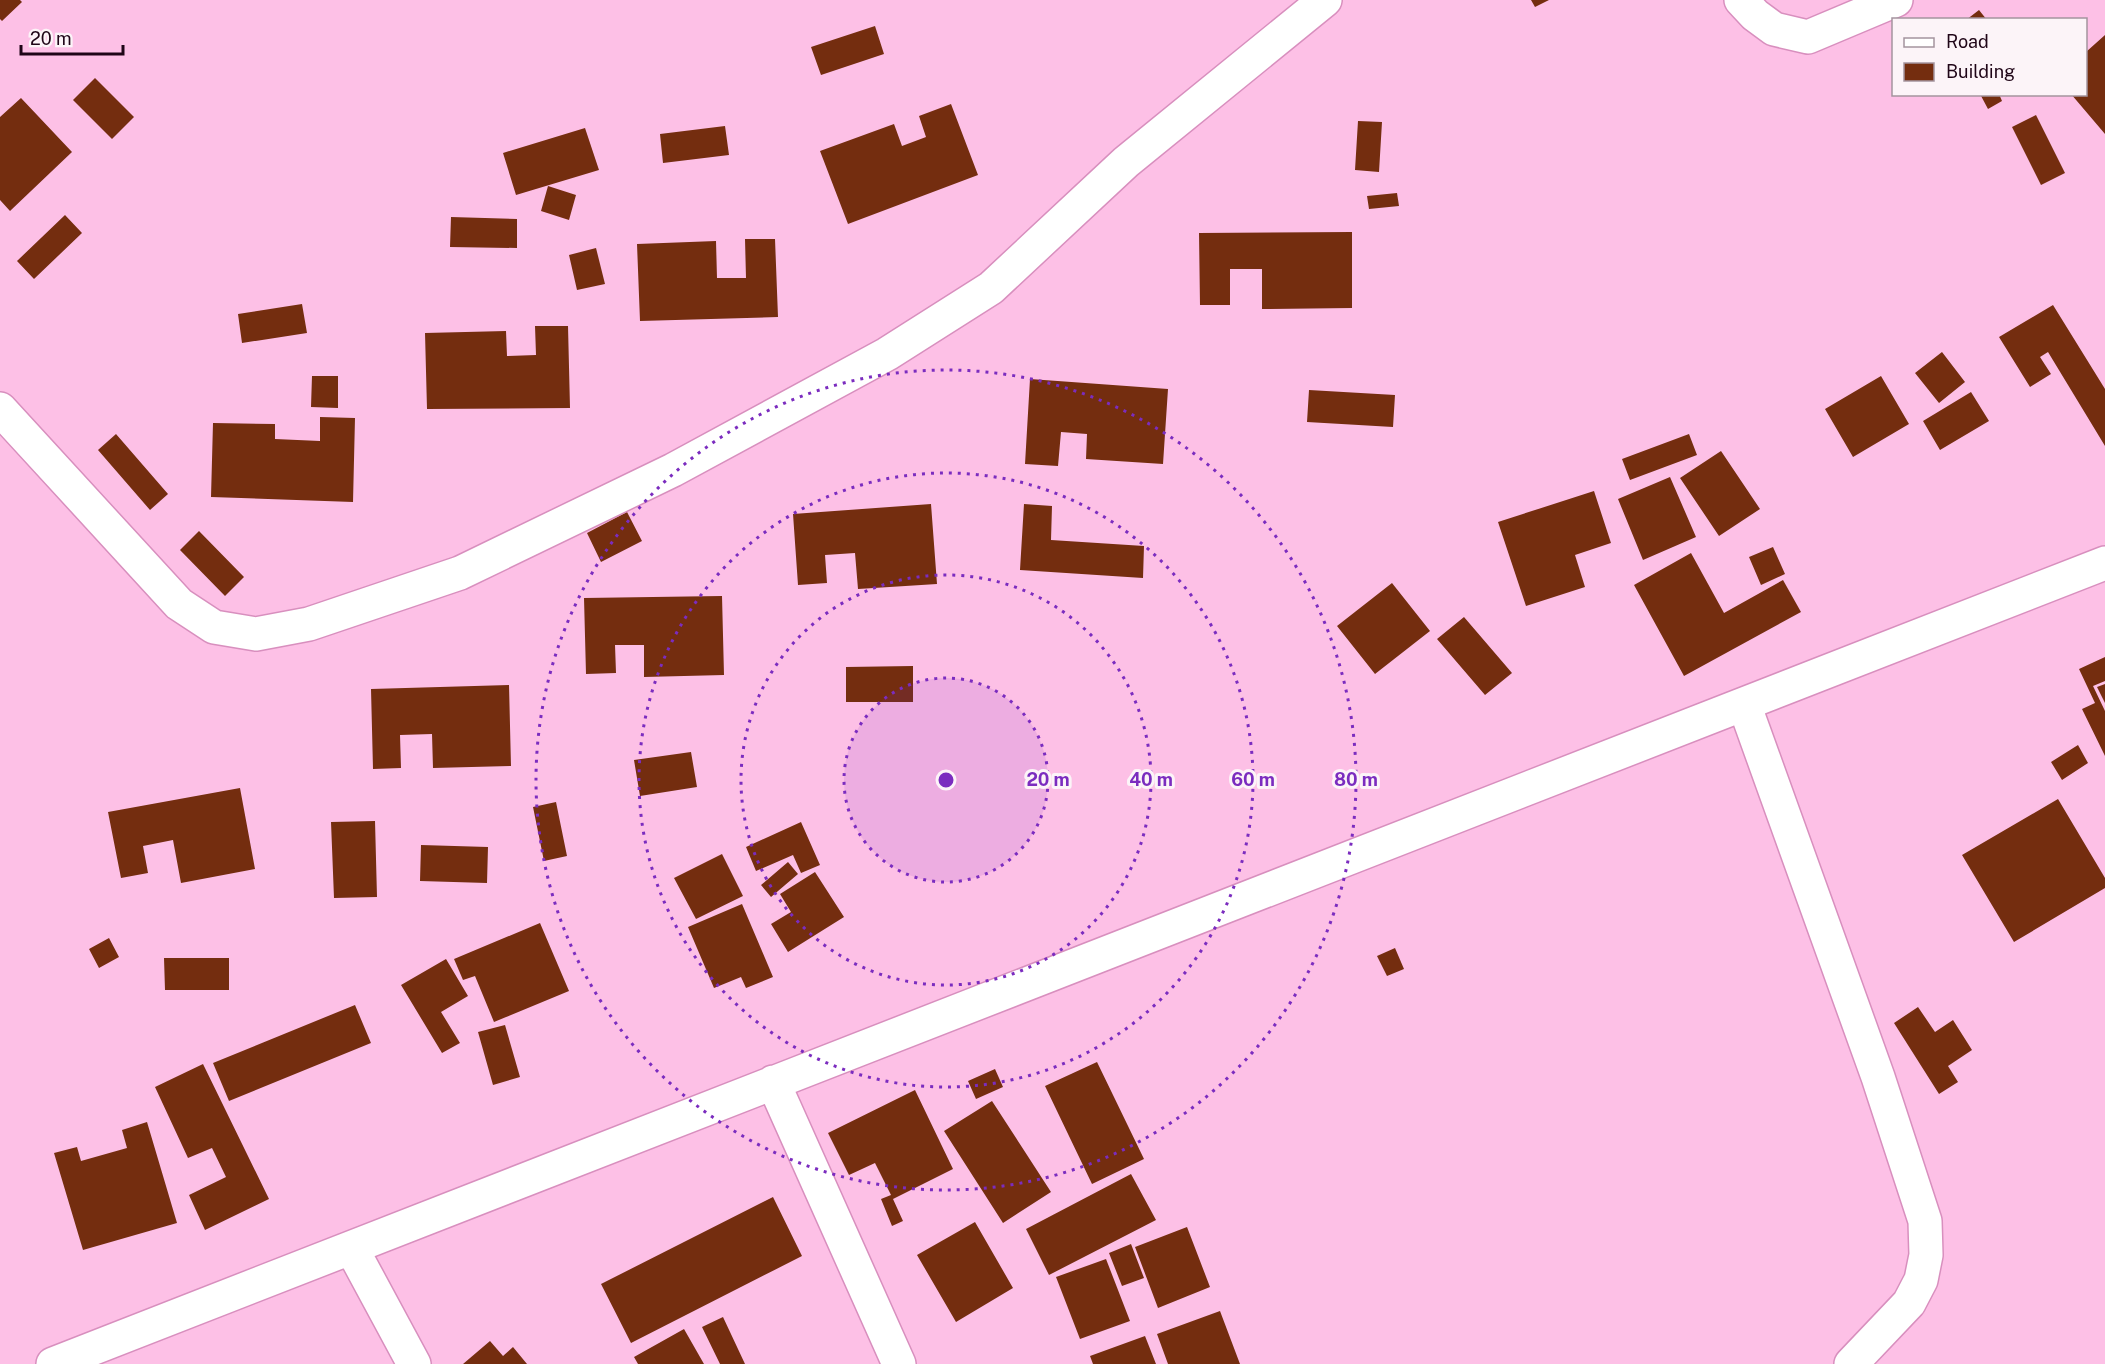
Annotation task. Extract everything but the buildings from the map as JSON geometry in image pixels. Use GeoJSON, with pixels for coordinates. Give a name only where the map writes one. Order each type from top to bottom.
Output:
{"type":"FeatureCollection","features":[{"type":"Feature","properties":{"kind":"street"},"geometry":{"type":"LineString","coordinates":[[0,409],[179,604],[214,627],[256,634],[309,624],[460,573],[673,470],[887,354],[991,288],[1126,162],[1325,0]]}},
{"type":"Feature","properties":{"kind":"street"},"geometry":{"type":"LineString","coordinates":[[1741,0],[1755,15],[1774,29],[1808,37],[1896,0]]}},
{"type":"Feature","properties":{"kind":"street"},"geometry":{"type":"LineString","coordinates":[[53,1364],[2105,563]]}},
{"type":"Feature","properties":{"kind":"street"},"geometry":{"type":"LineString","coordinates":[[1743,704],[1878,1077],[1925,1221],[1926,1256],[1922,1280],[1909,1303],[1851,1364]]}},
{"type":"Feature","properties":{"kind":"street"},"geometry":{"type":"LineString","coordinates":[[773,1082],[899,1364]]}},
{"type":"Feature","properties":{"kind":"street"},"geometry":{"type":"LineString","coordinates":[[352,1249],[414,1364]]}}]}
